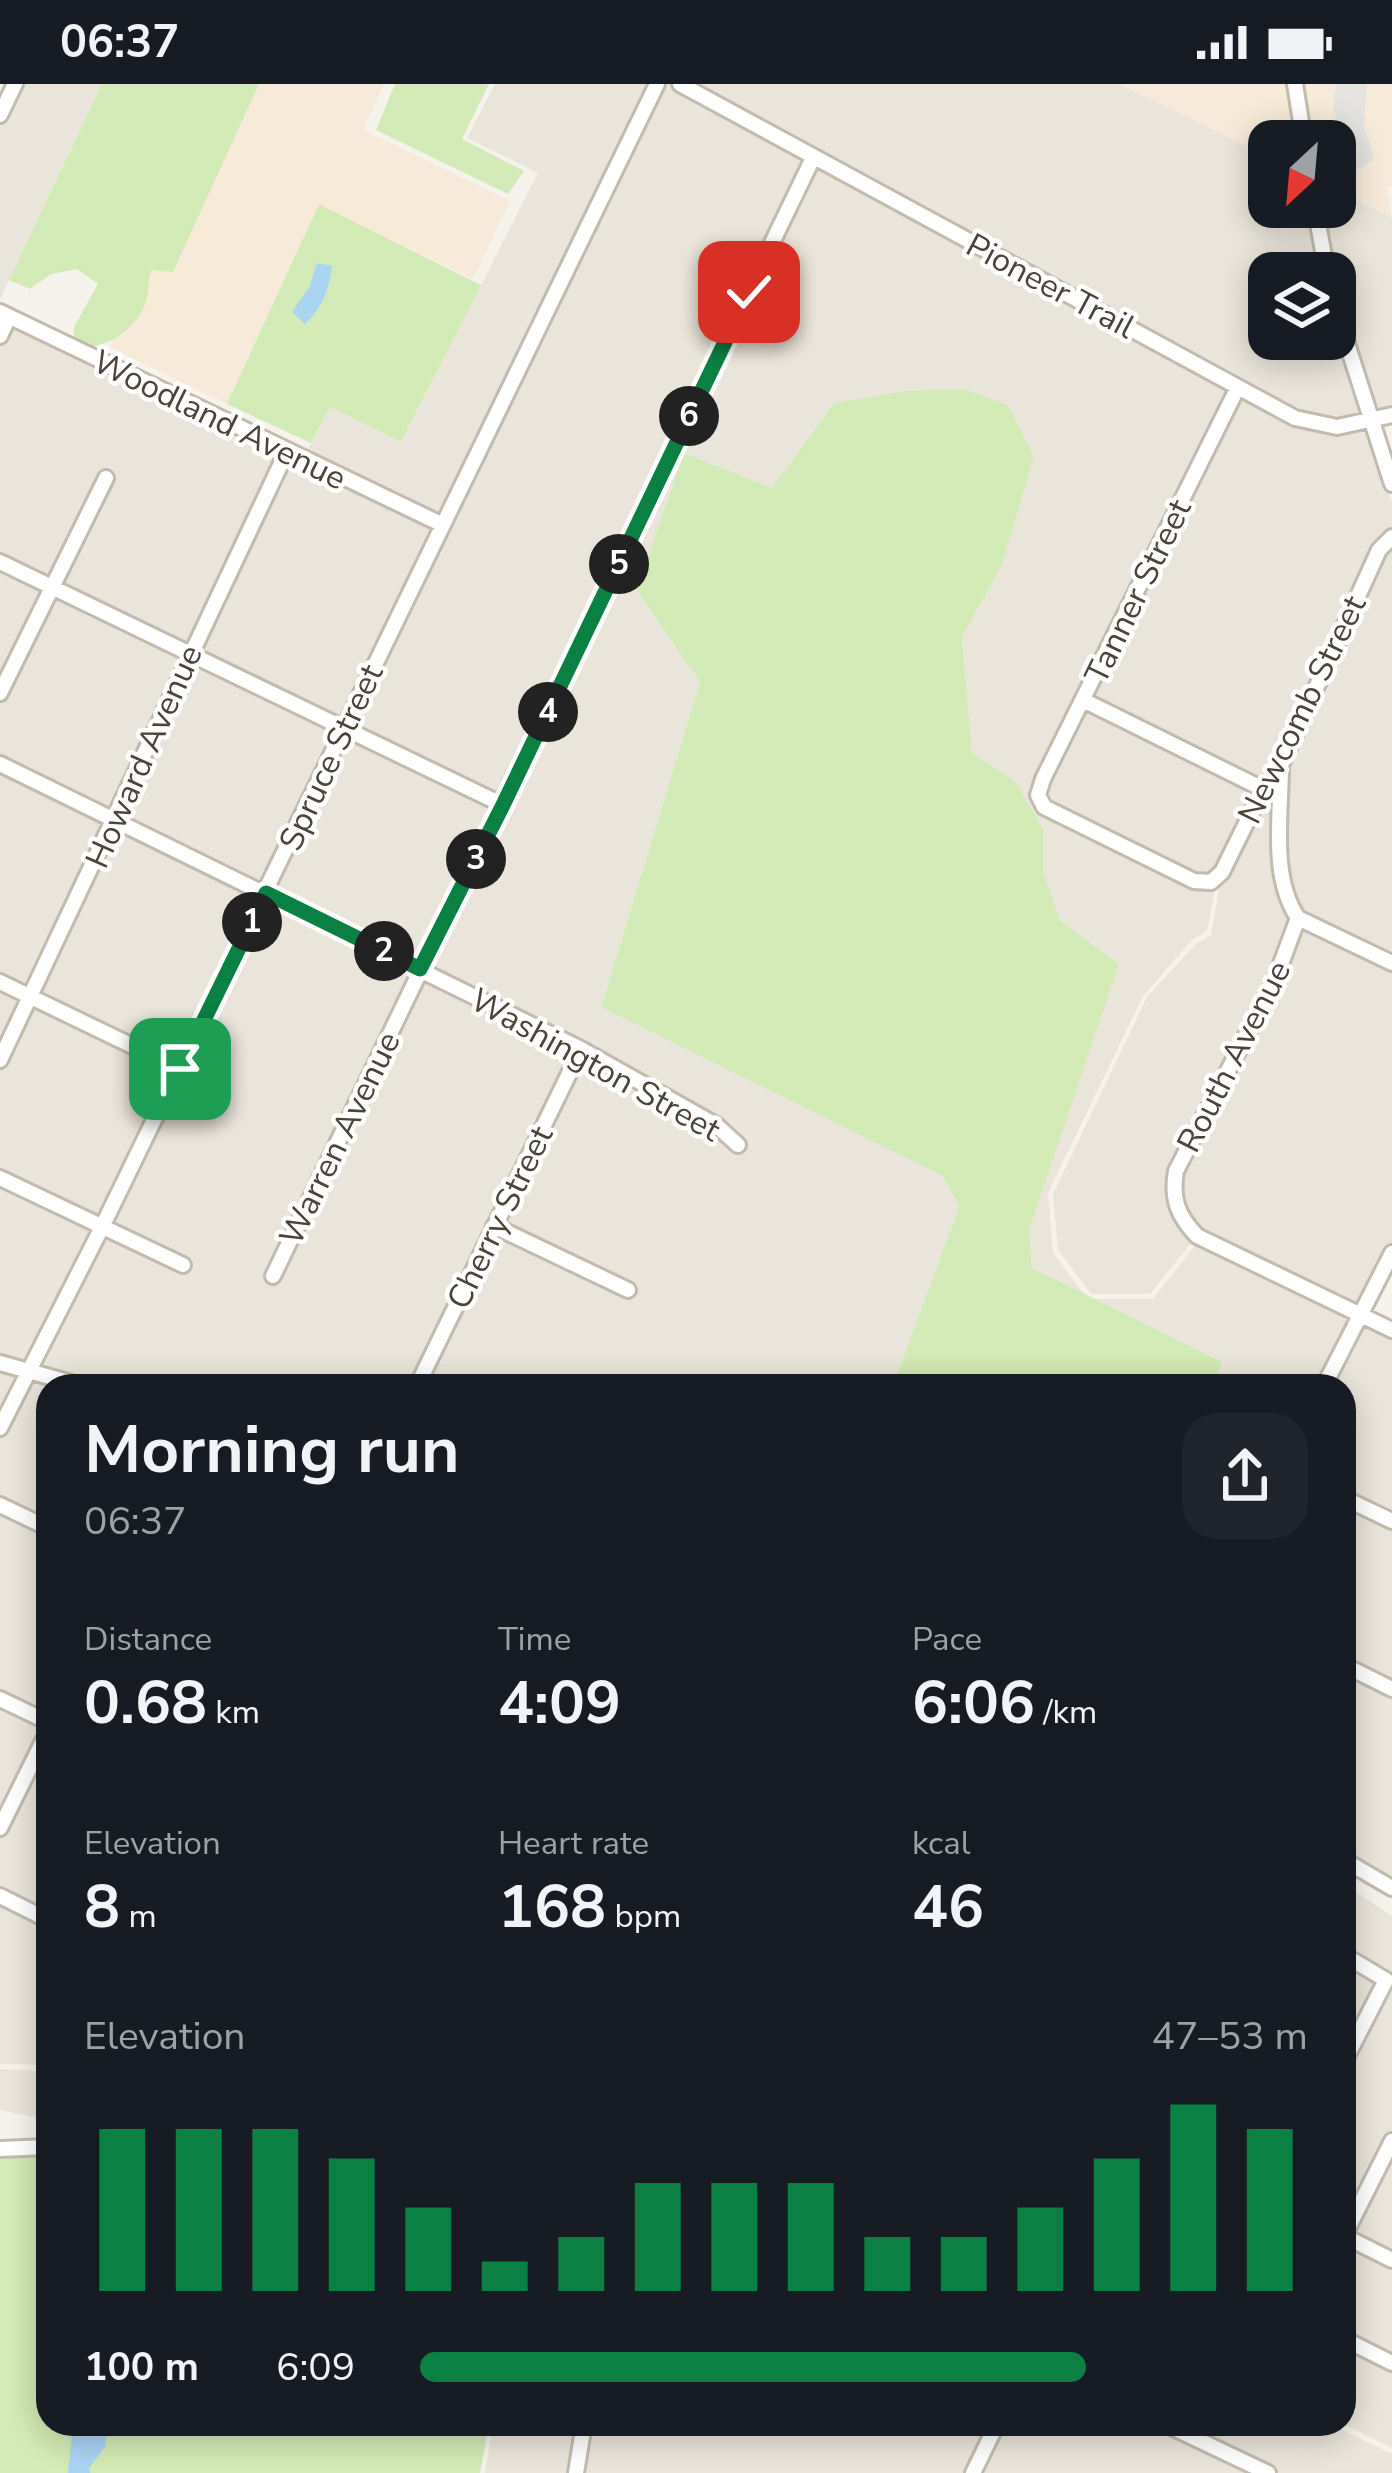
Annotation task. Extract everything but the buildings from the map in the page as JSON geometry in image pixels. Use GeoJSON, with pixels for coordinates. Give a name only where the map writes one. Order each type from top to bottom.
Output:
{"type":"FeatureCollection","features":[{"type":"Feature","properties":{"kind":"street"},"geometry":{"type":"LineString","coordinates":[[0,115],[14,84]]}},
{"type":"Feature","properties":{"kind":"street","name":"Spruce Street"},"geometry":{"type":"LineString","coordinates":[[0,1428],[104,1226],[657,84]]}},
{"type":"Feature","properties":{"kind":"street","name":"Pioneer Trail"},"geometry":{"type":"LineString","coordinates":[[680,84],[1295,418],[1337,427],[1392,415]]}},
{"type":"Feature","properties":{"kind":"street"},"geometry":{"type":"LineString","coordinates":[[1295,84],[1301,120]]}},
{"type":"Feature","properties":{"kind":"street","name":"Warren Avenue"},"geometry":{"type":"LineString","coordinates":[[273,1276],[813,158]]}},
{"type":"Feature","properties":{"kind":"street"},"geometry":{"type":"LineString","coordinates":[[0,336],[5,315]]}},
{"type":"Feature","properties":{"kind":"street","name":"Woodland Avenue"},"geometry":{"type":"LineString","coordinates":[[5,315],[441,524]]}},
{"type":"Feature","properties":{"kind":"street"},"geometry":{"type":"LineString","coordinates":[[1352,360],[1392,484]]}},
{"type":"Feature","properties":{"kind":"street","name":"Tanner Street"},"geometry":{"type":"LineString","coordinates":[[1211,882],[1194,881],[1044,808],[1038,795],[1238,386]]}},
{"type":"Feature","properties":{"kind":"street","name":"Howard Avenue"},"geometry":{"type":"LineString","coordinates":[[0,1060],[286,453]]}},
{"type":"Feature","properties":{"kind":"street"},"geometry":{"type":"LineString","coordinates":[[0,693],[106,478]]}},
{"type":"Feature","properties":{"kind":"street","name":"Newcomb Street"},"geometry":{"type":"LineString","coordinates":[[1211,882],[1222,872],[1263,789],[1281,765],[1345,619],[1379,550],[1392,537]]}},
{"type":"Feature","properties":{"kind":"street"},"geometry":{"type":"LineString","coordinates":[[0,562],[503,805]]}},
{"type":"Feature","properties":{"kind":"street"},"geometry":{"type":"LineString","coordinates":[[1083,700],[1281,798]]}},
{"type":"Feature","properties":{"kind":"street","name":"Washington Street"},"geometry":{"type":"LineString","coordinates":[[0,764],[581,1049],[716,1125],[739,1145]]}},
{"type":"Feature","properties":{"kind":"street","name":"Routh Avenue"},"geometry":{"type":"LineString","coordinates":[[1281,765],[1283,882],[1286,900],[1298,918],[1275,980],[1176,1171],[1173,1188],[1177,1210],[1197,1236],[1361,1315]]}},
{"type":"Feature","properties":{"kind":"street"},"geometry":{"type":"LineString","coordinates":[[1298,918],[1392,963]]}},
{"type":"Feature","properties":{"kind":"street"},"geometry":{"type":"LineString","coordinates":[[0,982],[180,1069]]}},
{"type":"Feature","properties":{"kind":"street","name":"Cherry Street"},"geometry":{"type":"LineString","coordinates":[[423,1374],[581,1049]]}},
{"type":"Feature","properties":{"kind":"street"},"geometry":{"type":"LineString","coordinates":[[0,1178],[183,1265]]}},
{"type":"Feature","properties":{"kind":"street"},"geometry":{"type":"LineString","coordinates":[[494,1226],[628,1290]]}},
{"type":"Feature","properties":{"kind":"street"},"geometry":{"type":"LineString","coordinates":[[1330,1374],[1392,1253]]}},
{"type":"Feature","properties":{"kind":"street"},"geometry":{"type":"LineString","coordinates":[[1361,1315],[1392,1330]]}},
{"type":"Feature","properties":{"kind":"street"},"geometry":{"type":"LineString","coordinates":[[0,1364],[42,1374]]}},
{"type":"Feature","properties":{"kind":"street"},"geometry":{"type":"LineString","coordinates":[[0,1504],[36,1522]]}},
{"type":"Feature","properties":{"kind":"street"},"geometry":{"type":"LineString","coordinates":[[1356,1504],[1392,1521]]}},
{"type":"Feature","properties":{"kind":"street"},"geometry":{"type":"LineString","coordinates":[[1356,1671],[1392,1689]]}},
{"type":"Feature","properties":{"kind":"street"},"geometry":{"type":"LineString","coordinates":[[0,1699],[36,1719]]}},
{"type":"Feature","properties":{"kind":"street"},"geometry":{"type":"LineString","coordinates":[[0,1828],[36,1752]]}},
{"type":"Feature","properties":{"kind":"street"},"geometry":{"type":"LineString","coordinates":[[1356,1867],[1392,1888]]}},
{"type":"Feature","properties":{"kind":"street"},"geometry":{"type":"LineString","coordinates":[[0,1896],[36,1914]]}},
{"type":"Feature","properties":{"kind":"street"},"geometry":{"type":"LineString","coordinates":[[1356,1960],[1389,1974],[1356,2039]]}},
{"type":"Feature","properties":{"kind":"street"},"geometry":{"type":"LineString","coordinates":[[1356,2212],[1392,2141]]}},
{"type":"Feature","properties":{"kind":"street"},"geometry":{"type":"LineString","coordinates":[[0,2149],[36,2148]]}},
{"type":"Feature","properties":{"kind":"street"},"geometry":{"type":"LineString","coordinates":[[1356,2242],[1392,2260]]}},
{"type":"Feature","properties":{"kind":"street"},"geometry":{"type":"LineString","coordinates":[[1356,2344],[1392,2363]]}},
{"type":"Feature","properties":{"kind":"street"},"geometry":{"type":"LineString","coordinates":[[576,2473],[582,2436]]}},
{"type":"Feature","properties":{"kind":"street"},"geometry":{"type":"LineString","coordinates":[[973,2473],[991,2436]]}},
{"type":"Feature","properties":{"kind":"street"},"geometry":{"type":"LineString","coordinates":[[1190,2436],[1268,2473]]}},
{"type":"Feature","properties":{"kind":"shaded area"},"geometry":{"type":"Polygon","coordinates":[[[3,84],[102,84],[0,299],[0,90],[3,84]]]}},
{"type":"Feature","properties":{"kind":"shaded area"},"geometry":{"type":"Polygon","coordinates":[[[259,84],[384,84],[363,130],[510,201],[473,279],[319,204],[227,404],[111,348],[111,340],[125,333],[147,301],[153,269],[173,272],[259,84]]]}},
{"type":"Feature","properties":{"kind":"shaded area"},"geometry":{"type":"Polygon","coordinates":[[[495,84],[680,84],[813,158],[503,805],[343,727],[30,1370],[43,1374],[36,1374],[36,2065],[0,2064],[0,312],[303,459],[330,407],[401,442],[538,173],[467,138],[495,84]]]}},
{"type":"Feature","properties":{"kind":"shaded area"},"geometry":{"type":"Polygon","coordinates":[[[693,84],[1120,84],[1248,147],[1248,228],[1312,228],[1316,252],[1248,252],[1248,360],[1344,360],[1362,416],[1337,421],[1298,412],[693,84]]]}},
{"type":"Feature","properties":{"kind":"shaded area"},"geometry":{"type":"Polygon","coordinates":[[[1120,84],[1289,84],[1295,120],[1248,120],[1248,147],[1120,84]]]}},
{"type":"Feature","properties":{"kind":"shaded area"},"geometry":{"type":"Polygon","coordinates":[[[1301,84],[1392,84],[1392,186],[1387,186],[1392,217],[1356,199],[1356,120],[1307,120],[1301,84]]]}},
{"type":"Feature","properties":{"kind":"shaded area"},"geometry":{"type":"Polygon","coordinates":[[[1336,84],[1367,84],[1364,128],[1375,159],[1357,170],[1356,120],[1337,120],[1333,109],[1336,84]]]}},
{"type":"Feature","properties":{"kind":"shaded area"},"geometry":{"type":"Polygon","coordinates":[[[815,166],[1230,389],[1031,793],[1042,813],[1192,887],[1215,889],[1207,931],[1192,940],[1143,996],[1048,1193],[1053,1253],[1084,1294],[1032,1268],[1029,1231],[1119,964],[1060,920],[1042,872],[1043,829],[1015,782],[972,753],[962,637],[1002,565],[1034,457],[965,389],[904,391],[834,403],[772,488],[684,453],[638,590],[700,682],[601,1006],[943,1176],[959,1207],[897,1374],[429,1374],[496,1234],[631,1297],[635,1286],[502,1223],[583,1057],[712,1130],[738,1153],[746,1145],[719,1119],[589,1045],[428,966],[815,166]]]}},
{"type":"Feature","properties":{"kind":"shaded area"},"geometry":{"type":"Polygon","coordinates":[[[1356,199],[1392,217],[1392,408],[1374,413],[1355,360],[1356,252],[1331,252],[1326,228],[1356,228],[1356,199]]]}},
{"type":"Feature","properties":{"kind":"shaded area"},"geometry":{"type":"Polygon","coordinates":[[[1240,395],[1292,424],[1315,431],[1366,428],[1392,502],[1392,529],[1374,548],[1278,759],[1262,781],[1091,697],[1240,395]]]}},
{"type":"Feature","properties":{"kind":"shaded area"},"geometry":{"type":"Polygon","coordinates":[[[1392,537],[1392,1253],[1361,1315],[1197,1236],[1150,1294],[1091,1294],[1058,1250],[1053,1194],[1147,997],[1196,944],[1211,935],[1222,872],[1392,537]]]}},
{"type":"Feature","properties":{"kind":"shaded area"},"geometry":{"type":"Polygon","coordinates":[[[1085,708],[1255,792],[1210,876],[1196,875],[1049,803],[1044,794],[1048,781],[1085,708]]]}},
{"type":"Feature","properties":{"kind":"shaded area"},"geometry":{"type":"Polygon","coordinates":[[[345,735],[495,808],[418,961],[273,890],[345,735]]]}},
{"type":"Feature","properties":{"kind":"shaded area"},"geometry":{"type":"Polygon","coordinates":[[[268,901],[413,972],[266,1280],[276,1284],[423,977],[573,1052],[417,1374],[65,1374],[38,1366],[105,1234],[186,1272],[190,1261],[111,1222],[268,901]]]}},
{"type":"Feature","properties":{"kind":"shaded area"},"geometry":{"type":"Polygon","coordinates":[[[1197,1243],[1353,1318],[1324,1374],[1217,1374],[1222,1361],[1095,1299],[1153,1299],[1197,1243]]]}},
{"type":"Feature","properties":{"kind":"shaded area"},"geometry":{"type":"Polygon","coordinates":[[[1363,1323],[1392,1337],[1392,1514],[1356,1497],[1356,1374],[1337,1374],[1363,1323]]]}},
{"type":"Feature","properties":{"kind":"shaded area"},"geometry":{"type":"Polygon","coordinates":[[[1356,1511],[1392,1528],[1392,1682],[1356,1664],[1356,1511]]]}},
{"type":"Feature","properties":{"kind":"shaded area"},"geometry":{"type":"Polygon","coordinates":[[[1356,1679],[1392,1696],[1392,1881],[1356,1860],[1356,1679]]]}},
{"type":"Feature","properties":{"kind":"shaded area"},"geometry":{"type":"Polygon","coordinates":[[[1356,1892],[1392,1916],[1392,2448],[1356,2430],[1356,1892]]]}},
{"type":"Feature","properties":{"kind":"shaded area"},"geometry":{"type":"Polygon","coordinates":[[[0,2069],[36,2070],[36,2118],[0,2110],[0,2069]]]}},
{"type":"Feature","properties":{"kind":"shaded area"},"geometry":{"type":"Polygon","coordinates":[[[491,2436],[576,2436],[570,2473],[485,2473],[491,2436]]]}},
{"type":"Feature","properties":{"kind":"shaded area"},"geometry":{"type":"Polygon","coordinates":[[[588,2436],[985,2436],[967,2473],[581,2473],[588,2436]]]}},
{"type":"Feature","properties":{"kind":"shaded area"},"geometry":{"type":"Polygon","coordinates":[[[997,2436],[1355,2436],[1392,2454],[1392,2473],[979,2473],[997,2436]]]}},
{"type":"Feature","properties":{"kind":"green space"},"geometry":{"type":"Polygon","coordinates":[[[102,84],[259,84],[173,272],[152,270],[147,298],[136,319],[119,336],[85,348],[74,347],[74,327],[98,284],[77,269],[51,274],[30,289],[9,280],[102,84]]]}},
{"type":"Feature","properties":{"kind":"green space"},"geometry":{"type":"Polygon","coordinates":[[[395,84],[489,84],[462,139],[524,171],[508,194],[376,130],[395,84]]]}},
{"type":"Feature","properties":{"kind":"green space"},"geometry":{"type":"Polygon","coordinates":[[[319,204],[481,285],[401,442],[330,407],[311,443],[227,404],[319,204]]]}},
{"type":"Feature","properties":{"kind":"green space"},"geometry":{"type":"Polygon","coordinates":[[[964,389],[1008,405],[1034,457],[1002,565],[962,637],[972,753],[1015,781],[1043,829],[1043,872],[1060,920],[1119,964],[1029,1231],[1032,1268],[1223,1362],[1218,1374],[897,1374],[959,1207],[943,1176],[601,1007],[700,682],[637,590],[684,453],[772,488],[834,403],[904,391],[964,389]]]}},
{"type":"Feature","properties":{"kind":"green space"},"geometry":{"type":"Polygon","coordinates":[[[36,2156],[36,2436],[487,2436],[480,2473],[0,2473],[0,2158],[36,2156]]]}},
{"type":"Feature","properties":{"kind":"water"},"geometry":{"type":"Polygon","coordinates":[[[317,263],[332,266],[331,275],[320,305],[305,324],[292,312],[309,288],[317,263]]]}},
{"type":"Feature","properties":{"kind":"water"},"geometry":{"type":"Polygon","coordinates":[[[72,2436],[106,2436],[90,2473],[68,2473],[72,2436]]]}},
{"type":"Feature","properties":{"kind":"route"},"geometry":{"type":"LineString","coordinates":[[180,1069],[266,893],[420,969],[749,292]]}}]}
